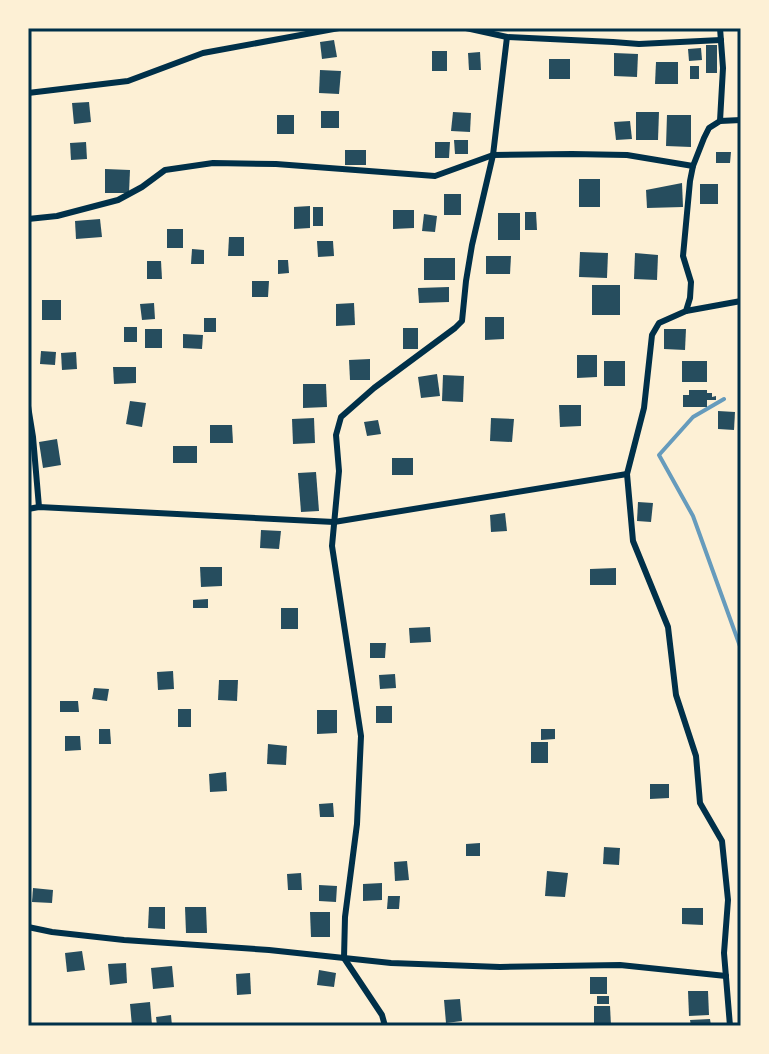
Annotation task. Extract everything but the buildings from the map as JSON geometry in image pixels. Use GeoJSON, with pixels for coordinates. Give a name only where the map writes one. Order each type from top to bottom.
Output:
{"type":"FeatureCollection","features":[{"type":"Feature","properties":{"kind":"street"},"geometry":{"type":"LineString","coordinates":[[28,93],[128,81],[203,53],[339,28]]}},
{"type":"Feature","properties":{"kind":"street"},"geometry":{"type":"LineString","coordinates":[[720,28],[723,68],[720,121]]}},
{"type":"Feature","properties":{"kind":"street"},"geometry":{"type":"LineString","coordinates":[[470,29],[507,37],[639,44],[721,40]]}},
{"type":"Feature","properties":{"kind":"street"},"geometry":{"type":"LineString","coordinates":[[385,1026],[382,1015],[344,958],[345,917],[357,824],[361,736],[332,546],[339,471],[336,435],[341,417],[462,321],[472,245],[493,155],[507,37]]}},
{"type":"Feature","properties":{"kind":"street"},"geometry":{"type":"LineString","coordinates":[[686,311],[691,282],[683,256],[693,166],[709,128],[720,121],[741,120]]}},
{"type":"Feature","properties":{"kind":"street"},"geometry":{"type":"LineString","coordinates":[[28,219],[57,216],[118,200],[165,170],[213,163],[276,164],[435,176],[493,155],[627,155],[693,166]]}},
{"type":"Feature","properties":{"kind":"street"},"geometry":{"type":"LineString","coordinates":[[730,1026],[724,953],[728,900],[722,841],[700,803],[696,756],[676,695],[668,627],[633,541],[627,474],[644,408],[652,335],[659,323],[686,311],[741,301]]}},
{"type":"Feature","properties":{"kind":"street"},"geometry":{"type":"LineString","coordinates":[[28,406],[39,507]]}},
{"type":"Feature","properties":{"kind":"street"},"geometry":{"type":"LineString","coordinates":[[28,509],[39,507],[334,522],[627,474]]}},
{"type":"Feature","properties":{"kind":"street"},"geometry":{"type":"LineString","coordinates":[[28,927],[110,938],[391,963],[500,967],[620,965],[726,976]]}},
{"type":"Feature","properties":{"kind":"waterway"},"geometry":{"type":"LineString","coordinates":[[724,399],[693,417],[659,455],[693,516],[741,649]]}}]}
